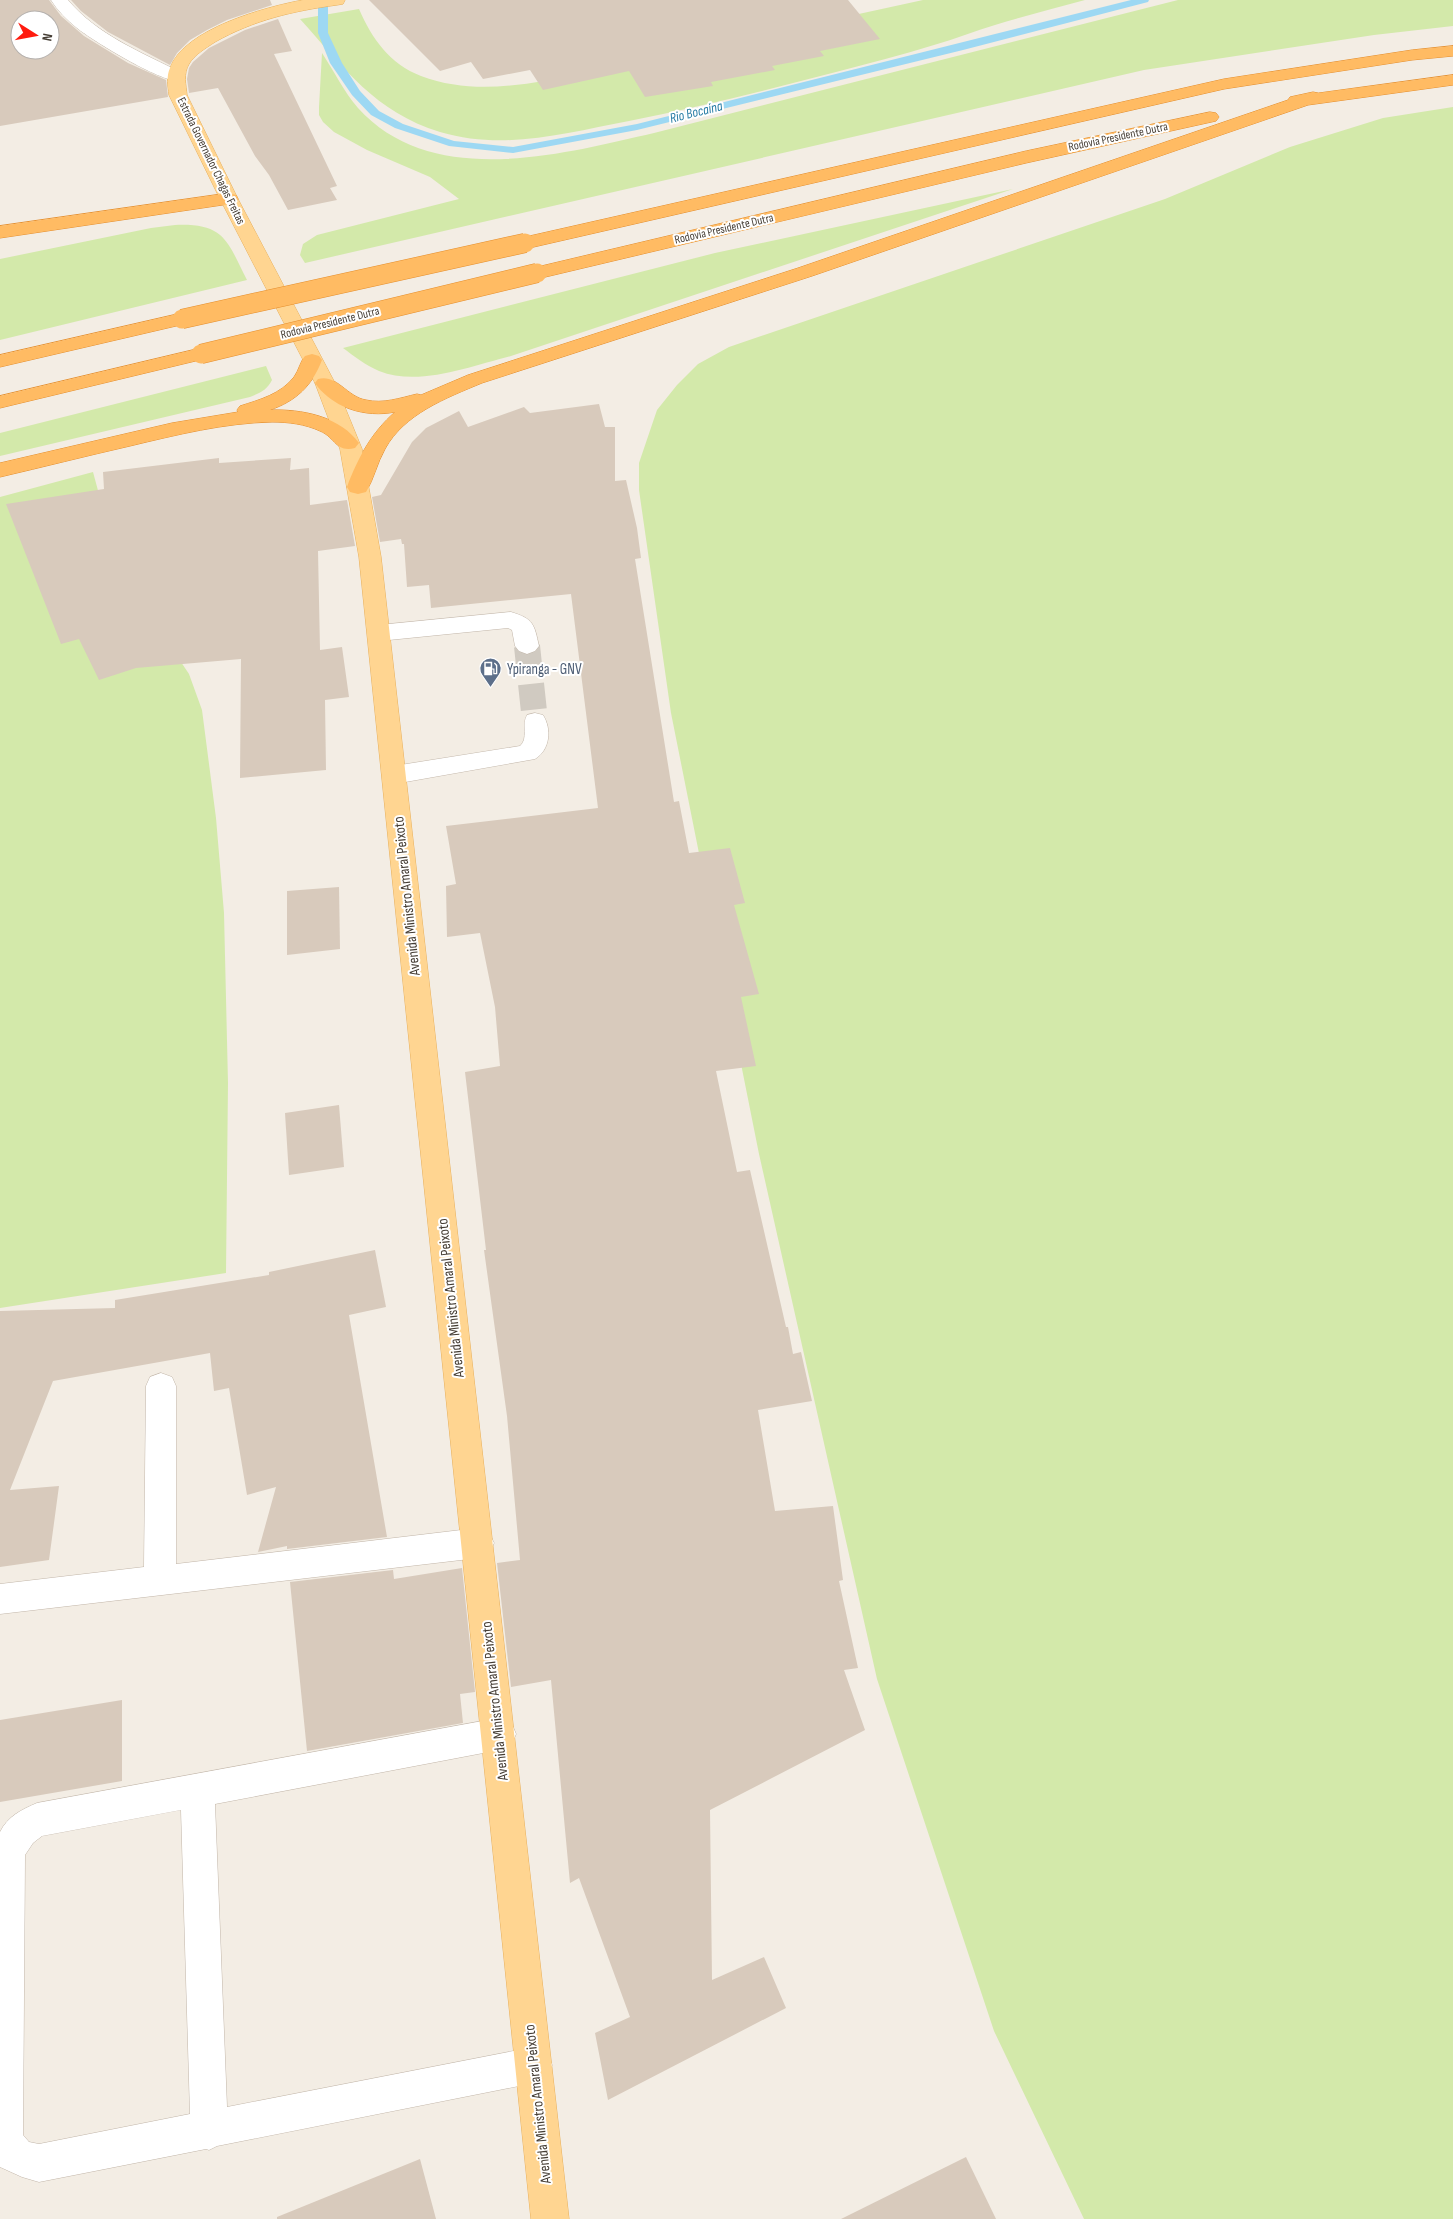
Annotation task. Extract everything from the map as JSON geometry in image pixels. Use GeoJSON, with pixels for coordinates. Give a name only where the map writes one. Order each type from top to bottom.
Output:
{"type":"FeatureCollection","features":[{"type":"Feature","properties":{"kind":"highway","name":"Rodovia Presidente Dutra"},"geometry":{"type":"LineString","coordinates":[[0,361],[1224,84],[1412,55],[1453,51]]}},
{"type":"Feature","properties":{"kind":"highway","name":"Rodovia Presidente Dutra"},"geometry":{"type":"LineString","coordinates":[[0,402],[1026,157],[1237,112],[1313,98],[1453,80]]}},
{"type":"Feature","properties":{"kind":"highway"},"geometry":{"type":"LineString","coordinates":[[187,426],[260,406],[285,396],[303,381],[318,372],[343,400],[367,408],[399,406],[475,379],[805,272],[1313,98]]}},
{"type":"Feature","properties":{"kind":"highway"},"geometry":{"type":"LineString","coordinates":[[0,232],[229,199]]}},
{"type":"Feature","properties":{"kind":"highway"},"geometry":{"type":"LineString","coordinates":[[358,487],[371,452],[386,431],[416,405],[438,393]]}},
{"type":"Feature","properties":{"kind":"highway"},"geometry":{"type":"LineString","coordinates":[[0,470],[226,418],[284,417],[318,423],[337,431],[348,443]]}},
{"type":"Feature","properties":{"kind":"main road","name":"Estrada Governador Chagas Freitas"},"geometry":{"type":"LineString","coordinates":[[318,372],[178,95],[176,77],[178,67],[186,56],[217,33],[251,16],[290,6],[337,0]]}},
{"type":"Feature","properties":{"kind":"main road","name":"Avenida Ministro Amaral Peixoto"},"geometry":{"type":"LineString","coordinates":[[318,372],[348,443],[370,557],[499,1734],[550,2219]]}},
{"type":"Feature","properties":{"kind":"street"},"geometry":{"type":"LineString","coordinates":[[59,0],[76,20],[93,32],[176,77]]}},
{"type":"Feature","properties":{"kind":"street"},"geometry":{"type":"LineString","coordinates":[[378,633],[511,620],[523,626],[527,646]]}},
{"type":"Feature","properties":{"kind":"street"},"geometry":{"type":"LineString","coordinates":[[394,775],[532,751],[537,743],[535,721]]}},
{"type":"Feature","properties":{"kind":"street"},"geometry":{"type":"LineString","coordinates":[[160,1580],[161,1386]]}},
{"type":"Feature","properties":{"kind":"street"},"geometry":{"type":"LineString","coordinates":[[0,1599],[478,1543]]}},
{"type":"Feature","properties":{"kind":"street"},"geometry":{"type":"LineString","coordinates":[[499,1734],[197,1789],[37,1820],[24,1826],[16,1835],[7,1857],[4,2139],[11,2153],[22,2160],[39,2163],[209,2131],[534,2065]]}},
{"type":"Feature","properties":{"kind":"street"},"geometry":{"type":"LineString","coordinates":[[197,1789],[209,2131]]}},
{"type":"Feature","properties":{"kind":"green space"},"geometry":{"type":"Polygon","coordinates":[[[923,0],[1085,0],[995,25],[942,43],[759,92],[558,135],[511,140],[488,140],[440,132],[397,113],[346,71],[300,19],[359,9],[376,40],[400,65],[421,76],[441,82],[481,87],[522,84],[582,74],[923,0]]]}},
{"type":"Feature","properties":{"kind":"green space"},"geometry":{"type":"Polygon","coordinates":[[[1178,0],[1453,0],[1453,26],[1374,35],[1144,70],[305,263],[300,255],[303,244],[317,235],[459,199],[430,177],[367,150],[334,132],[323,122],[319,115],[322,53],[353,102],[388,133],[423,149],[460,157],[499,159],[539,156],[654,133],[1178,0]]]}},
{"type":"Feature","properties":{"kind":"green space"},"geometry":{"type":"Polygon","coordinates":[[[1453,107],[1453,2219],[1084,2219],[994,2031],[877,1679],[759,1154],[671,713],[639,490],[639,463],[657,410],[677,385],[698,364],[729,347],[1165,199],[1290,147],[1383,118],[1453,107]]]}},
{"type":"Feature","properties":{"kind":"green space"},"geometry":{"type":"Polygon","coordinates":[[[1013,189],[511,356],[462,369],[428,376],[411,377],[395,375],[374,369],[343,348],[715,253],[1013,189]]]}},
{"type":"Feature","properties":{"kind":"green space"},"geometry":{"type":"Polygon","coordinates":[[[175,225],[205,227],[222,237],[229,245],[247,280],[0,340],[0,259],[151,228],[175,225]]]}},
{"type":"Feature","properties":{"kind":"green space"},"geometry":{"type":"Polygon","coordinates":[[[266,366],[272,380],[263,391],[250,397],[0,456],[0,433],[266,366]]]}},
{"type":"Feature","properties":{"kind":"green space"},"geometry":{"type":"Polygon","coordinates":[[[93,472],[110,535],[136,595],[189,674],[202,710],[216,818],[224,913],[228,1083],[226,1273],[0,1308],[0,497],[93,472]]]}},
{"type":"Feature","properties":{"kind":"building"},"geometry":{"type":"Polygon","coordinates":[[[0,0],[49,0],[56,10],[10,10],[10,60],[60,60],[60,15],[84,36],[128,63],[166,80],[168,97],[0,126],[0,0]]]}},
{"type":"Feature","properties":{"kind":"building"},"geometry":{"type":"Polygon","coordinates":[[[71,0],[270,0],[272,5],[227,20],[190,40],[177,53],[170,65],[108,32],[81,11],[71,0]]]}},
{"type":"Feature","properties":{"kind":"building"},"geometry":{"type":"Polygon","coordinates":[[[369,0],[848,0],[880,39],[820,51],[824,56],[772,66],[775,70],[711,82],[713,86],[645,97],[629,71],[543,90],[530,70],[483,79],[471,62],[440,71],[369,0]]]}},
{"type":"Feature","properties":{"kind":"building"},"geometry":{"type":"Polygon","coordinates":[[[278,19],[292,51],[274,54],[337,186],[330,188],[337,200],[288,210],[269,175],[255,156],[218,88],[189,93],[187,79],[189,68],[193,62],[209,48],[245,30],[278,19]]]}},
{"type":"Feature","properties":{"kind":"building"},"geometry":{"type":"Polygon","coordinates":[[[599,404],[605,427],[615,427],[615,481],[626,480],[637,528],[641,558],[635,559],[674,802],[679,801],[689,853],[730,848],[745,903],[734,905],[759,994],[741,997],[756,1066],[716,1071],[737,1172],[750,1170],[793,1354],[801,1352],[812,1401],[758,1410],[775,1511],[833,1506],[843,1580],[839,1581],[858,1668],[844,1670],[865,1730],[710,1810],[712,1980],[764,1957],[786,2008],[608,2100],[595,2033],[630,2017],[579,1878],[570,1883],[551,1680],[511,1687],[497,1563],[520,1560],[507,1416],[484,1250],[486,1250],[465,1072],[500,1066],[495,1007],[480,933],[447,937],[446,886],[456,884],[446,826],[598,808],[571,594],[431,608],[429,585],[407,587],[404,544],[402,544],[401,539],[380,542],[372,497],[381,495],[412,442],[426,428],[459,411],[468,427],[524,407],[530,413],[599,404]]]}},
{"type":"Feature","properties":{"kind":"building"},"geometry":{"type":"Polygon","coordinates":[[[219,458],[219,463],[291,458],[290,470],[309,468],[310,505],[347,500],[355,546],[318,551],[320,650],[342,647],[349,697],[325,700],[326,770],[240,778],[241,659],[136,668],[99,680],[79,639],[61,644],[6,504],[104,489],[103,472],[219,458]]]}},
{"type":"Feature","properties":{"kind":"building"},"geometry":{"type":"Polygon","coordinates":[[[339,887],[340,949],[287,955],[287,891],[339,887]]]}},
{"type":"Feature","properties":{"kind":"building"},"geometry":{"type":"Polygon","coordinates":[[[339,1105],[344,1167],[289,1175],[285,1113],[339,1105]]]}},
{"type":"Feature","properties":{"kind":"building"},"geometry":{"type":"Polygon","coordinates":[[[375,1250],[386,1307],[349,1315],[387,1537],[287,1549],[287,1546],[258,1552],[276,1487],[247,1495],[229,1388],[214,1391],[210,1353],[53,1381],[10,1490],[59,1486],[49,1560],[0,1567],[0,1311],[115,1308],[115,1300],[269,1275],[269,1272],[375,1250]]]}},
{"type":"Feature","properties":{"kind":"building"},"geometry":{"type":"Polygon","coordinates":[[[462,1568],[475,1692],[460,1694],[463,1723],[307,1751],[290,1582],[393,1570],[394,1579],[462,1568]]]}},
{"type":"Feature","properties":{"kind":"building"},"geometry":{"type":"Polygon","coordinates":[[[122,1700],[122,1781],[0,1802],[0,1720],[122,1700]]]}},
{"type":"Feature","properties":{"kind":"building"},"geometry":{"type":"Polygon","coordinates":[[[966,2157],[996,2219],[841,2219],[966,2157]]]}},
{"type":"Feature","properties":{"kind":"building"},"geometry":{"type":"Polygon","coordinates":[[[420,2159],[436,2219],[277,2219],[277,2217],[420,2159]]]}},
{"type":"Feature","properties":{"kind":"waterway","name":"Rio Bocaína"},"geometry":{"type":"LineString","coordinates":[[323,0],[323,33],[336,63],[356,93],[375,113],[399,126],[453,144],[513,150],[637,127],[959,48],[1144,0]]}},
{"type":"Feature","properties":{"kind":"tunnel"},"geometry":{"type":"LineString","coordinates":[[527,646],[535,721]]}},
{"type":"Feature","properties":{"kind":"place","name":"Ypiranga - GNV"},"geometry":{"type":"Point","coordinates":[491,688]}}]}
